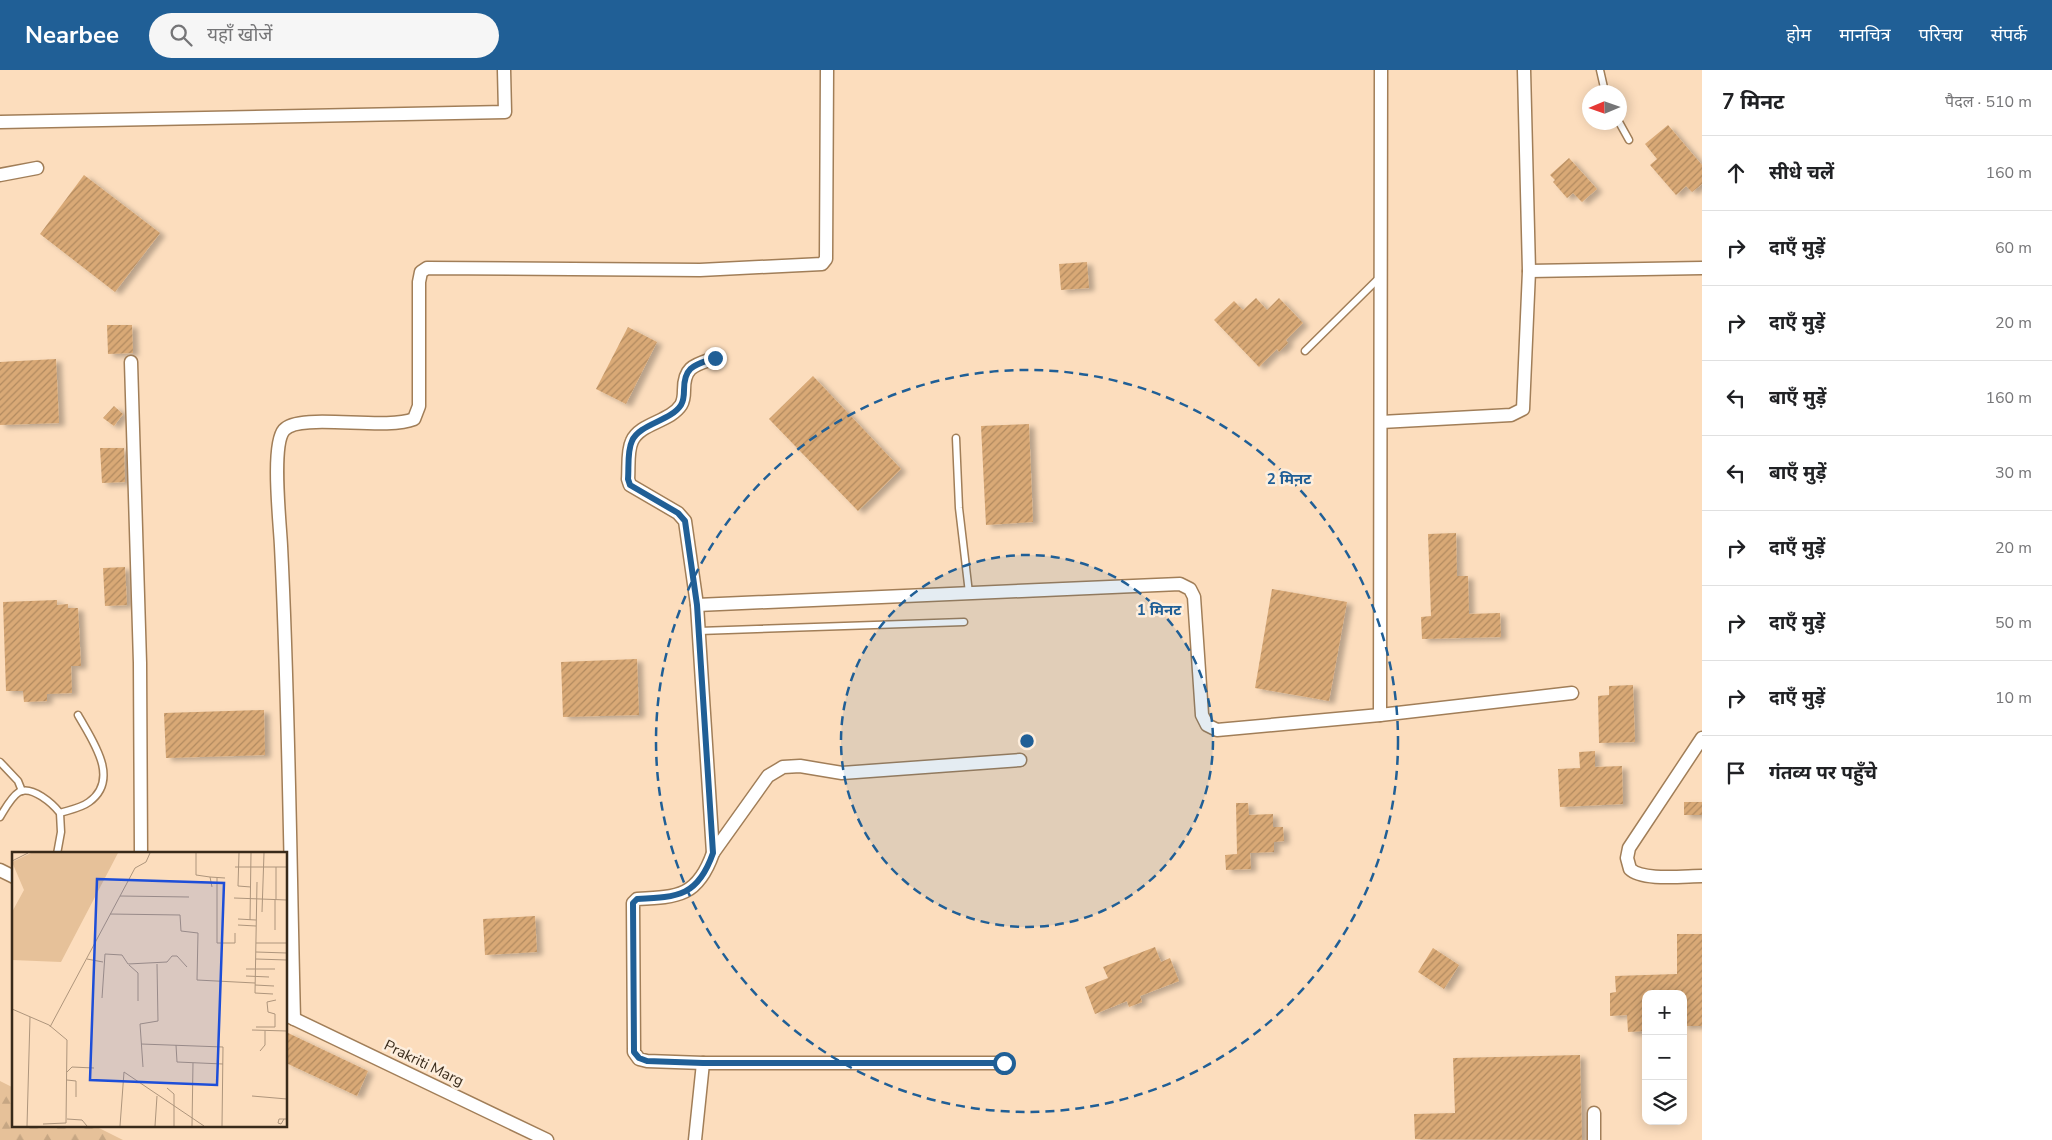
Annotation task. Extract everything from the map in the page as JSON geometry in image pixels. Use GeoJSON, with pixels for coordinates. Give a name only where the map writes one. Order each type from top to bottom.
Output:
{"type":"FeatureCollection","features":[{"type":"Feature","properties":{"kind":"street"},"geometry":{"type":"LineString","coordinates":[[0,122],[505,112],[504,70]]}},
{"type":"Feature","properties":{"kind":"street"},"geometry":{"type":"LineString","coordinates":[[287,852],[283,594],[277,464],[278,442],[282,431],[295,424],[308,422],[367,424],[414,419],[419,406],[419,282],[420,272],[427,268],[700,270],[822,264],[826,259],[827,70]]}},
{"type":"Feature","properties":{"kind":"street"},"geometry":{"type":"LineString","coordinates":[[1380,716],[1381,70]]}},
{"type":"Feature","properties":{"kind":"street"},"geometry":{"type":"LineString","coordinates":[[1381,422],[1511,415],[1521,412],[1525,400],[1529,271],[1524,70]]}},
{"type":"Feature","properties":{"kind":"street"},"geometry":{"type":"LineString","coordinates":[[0,175],[37,168]]}},
{"type":"Feature","properties":{"kind":"street"},"geometry":{"type":"LineString","coordinates":[[1529,271],[1702,268]]}},
{"type":"Feature","properties":{"kind":"street"},"geometry":{"type":"LineString","coordinates":[[713,853],[697,605],[685,521],[678,513],[630,485],[630,451],[632,439],[637,434],[671,414],[681,405],[684,398],[685,375],[691,367],[715,358]]}},
{"type":"Feature","properties":{"kind":"street"},"geometry":{"type":"LineString","coordinates":[[131,362],[140,663],[141,852]]}},
{"type":"Feature","properties":{"kind":"street"},"geometry":{"type":"LineString","coordinates":[[697,605],[1180,584],[1190,589],[1195,604],[1202,715],[1207,725],[1217,730],[1380,716],[1572,693]]}},
{"type":"Feature","properties":{"kind":"street"},"geometry":{"type":"LineString","coordinates":[[1702,738],[1629,848],[1627,858],[1630,869],[1636,874],[1648,876],[1702,876]]}},
{"type":"Feature","properties":{"kind":"street"},"geometry":{"type":"LineString","coordinates":[[1004,1063],[703,1063],[647,1061],[639,1058],[634,1052],[633,903],[637,899],[679,896],[688,892],[699,882],[708,868],[713,853],[768,776],[783,767],[800,766],[834,773],[851,773],[1020,760]]}},
{"type":"Feature","properties":{"kind":"street"},"geometry":{"type":"LineString","coordinates":[[0,870],[12,876]]}},
{"type":"Feature","properties":{"kind":"street"},"geometry":{"type":"LineString","coordinates":[[288,896],[290,1017]]}},
{"type":"Feature","properties":{"kind":"street","name":"Prakriti Marg"},"geometry":{"type":"LineString","coordinates":[[290,1017],[547,1140]]}},
{"type":"Feature","properties":{"kind":"street"},"geometry":{"type":"LineString","coordinates":[[695,1140],[703,1063]]}},
{"type":"Feature","properties":{"kind":"street"},"geometry":{"type":"LineString","coordinates":[[1594,1113],[1594,1140]]}},
{"type":"Feature","properties":{"kind":"lane"},"geometry":{"type":"LineString","coordinates":[[1600,70],[1603,85]]}},
{"type":"Feature","properties":{"kind":"lane"},"geometry":{"type":"LineString","coordinates":[[1623,130],[1629,140]]}},
{"type":"Feature","properties":{"kind":"lane"},"geometry":{"type":"LineString","coordinates":[[1305,351],[1381,276]]}},
{"type":"Feature","properties":{"kind":"lane"},"geometry":{"type":"LineString","coordinates":[[956,438],[959,508],[969,592]]}},
{"type":"Feature","properties":{"kind":"lane"},"geometry":{"type":"LineString","coordinates":[[699,631],[964,622]]}},
{"type":"Feature","properties":{"kind":"lane"},"geometry":{"type":"LineString","coordinates":[[60,813],[89,802],[99,791],[102,780],[101,757],[97,745],[78,715]]}},
{"type":"Feature","properties":{"kind":"lane"},"geometry":{"type":"LineString","coordinates":[[0,762],[18,782],[22,791]]}},
{"type":"Feature","properties":{"kind":"lane"},"geometry":{"type":"LineString","coordinates":[[22,791],[36,794],[60,813],[61,832],[57,852]]}},
{"type":"Feature","properties":{"kind":"lane"},"geometry":{"type":"LineString","coordinates":[[0,817],[11,800],[22,791]]}},
{"type":"Feature","properties":{"kind":"green space"},"geometry":{"type":"Polygon","coordinates":[[[0,1081],[12,1087],[12,1128],[99,1128],[123,1140],[0,1140],[0,1081]]]}},
{"type":"Feature","properties":{"kind":"building"},"geometry":{"type":"Polygon","coordinates":[[[1668,125],[1702,165],[1702,184],[1692,192],[1686,186],[1676,195],[1650,165],[1657,159],[1645,144],[1668,125]]]}},
{"type":"Feature","properties":{"kind":"building"},"geometry":{"type":"Polygon","coordinates":[[[1569,158],[1597,189],[1582,202],[1573,193],[1567,198],[1553,182],[1555,180],[1550,175],[1569,158]]]}},
{"type":"Feature","properties":{"kind":"building"},"geometry":{"type":"Polygon","coordinates":[[[84,175],[160,233],[115,292],[40,234],[84,175]]]}},
{"type":"Feature","properties":{"kind":"building"},"geometry":{"type":"Polygon","coordinates":[[[1087,262],[1089,288],[1061,290],[1059,264],[1087,262]]]}},
{"type":"Feature","properties":{"kind":"building"},"geometry":{"type":"Polygon","coordinates":[[[1256,298],[1267,310],[1279,298],[1303,323],[1286,340],[1288,343],[1279,352],[1277,349],[1259,367],[1214,320],[1234,301],[1243,310],[1256,298]]]}},
{"type":"Feature","properties":{"kind":"building"},"geometry":{"type":"Polygon","coordinates":[[[107,325],[132,325],[133,353],[108,354],[107,325]]]}},
{"type":"Feature","properties":{"kind":"building"},"geometry":{"type":"Polygon","coordinates":[[[628,327],[657,342],[626,404],[596,389],[628,327]]]}},
{"type":"Feature","properties":{"kind":"building"},"geometry":{"type":"Polygon","coordinates":[[[56,359],[59,423],[0,425],[0,362],[56,359]]]}},
{"type":"Feature","properties":{"kind":"building"},"geometry":{"type":"Polygon","coordinates":[[[813,376],[901,469],[858,511],[769,419],[813,376]]]}},
{"type":"Feature","properties":{"kind":"building"},"geometry":{"type":"Polygon","coordinates":[[[114,406],[123,414],[114,426],[103,418],[114,406]]]}},
{"type":"Feature","properties":{"kind":"building"},"geometry":{"type":"Polygon","coordinates":[[[1029,424],[1033,522],[986,525],[981,426],[1029,424]]]}},
{"type":"Feature","properties":{"kind":"building"},"geometry":{"type":"Polygon","coordinates":[[[100,448],[124,448],[125,482],[102,483],[100,448]]]}},
{"type":"Feature","properties":{"kind":"building"},"geometry":{"type":"Polygon","coordinates":[[[1456,533],[1457,576],[1468,576],[1469,614],[1500,613],[1501,637],[1422,639],[1421,617],[1431,616],[1428,534],[1456,533]]]}},
{"type":"Feature","properties":{"kind":"building"},"geometry":{"type":"Polygon","coordinates":[[[125,567],[127,605],[105,606],[103,568],[125,567]]]}},
{"type":"Feature","properties":{"kind":"building"},"geometry":{"type":"Polygon","coordinates":[[[1272,589],[1347,602],[1329,701],[1255,688],[1272,589]]]}},
{"type":"Feature","properties":{"kind":"building"},"geometry":{"type":"Polygon","coordinates":[[[57,600],[57,605],[68,604],[68,608],[78,608],[81,666],[71,666],[72,693],[47,694],[47,701],[24,702],[23,691],[6,691],[3,602],[57,600]]]}},
{"type":"Feature","properties":{"kind":"building"},"geometry":{"type":"Polygon","coordinates":[[[637,659],[639,715],[563,717],[561,662],[637,659]]]}},
{"type":"Feature","properties":{"kind":"building"},"geometry":{"type":"Polygon","coordinates":[[[1633,685],[1635,742],[1599,743],[1598,696],[1609,695],[1609,686],[1633,685]]]}},
{"type":"Feature","properties":{"kind":"building"},"geometry":{"type":"Polygon","coordinates":[[[264,710],[265,755],[166,758],[164,713],[264,710]]]}},
{"type":"Feature","properties":{"kind":"building"},"geometry":{"type":"Polygon","coordinates":[[[1595,751],[1595,767],[1622,766],[1623,804],[1560,807],[1558,769],[1580,768],[1579,752],[1595,751]]]}},
{"type":"Feature","properties":{"kind":"building"},"geometry":{"type":"Polygon","coordinates":[[[1684,802],[1702,802],[1702,815],[1684,815],[1684,802]]]}},
{"type":"Feature","properties":{"kind":"building"},"geometry":{"type":"Polygon","coordinates":[[[1236,803],[1248,803],[1249,815],[1273,814],[1273,827],[1283,827],[1284,841],[1274,842],[1274,852],[1250,853],[1251,869],[1226,870],[1225,855],[1237,854],[1236,803]]]}},
{"type":"Feature","properties":{"kind":"building"},"geometry":{"type":"Polygon","coordinates":[[[535,916],[537,952],[485,955],[483,919],[535,916]]]}},
{"type":"Feature","properties":{"kind":"building"},"geometry":{"type":"Polygon","coordinates":[[[1677,934],[1702,934],[1702,1026],[1687,1026],[1687,990],[1642,990],[1642,1031],[1628,1032],[1627,1015],[1610,1016],[1610,993],[1616,992],[1615,976],[1677,974],[1677,934]]]}},
{"type":"Feature","properties":{"kind":"building"},"geometry":{"type":"Polygon","coordinates":[[[1155,947],[1161,962],[1170,958],[1179,981],[1140,996],[1142,1002],[1129,1007],[1127,1001],[1095,1014],[1085,987],[1108,978],[1103,967],[1155,947]]]}},
{"type":"Feature","properties":{"kind":"building"},"geometry":{"type":"Polygon","coordinates":[[[1433,948],[1459,965],[1444,989],[1418,972],[1433,948]]]}},
{"type":"Feature","properties":{"kind":"building"},"geometry":{"type":"Polygon","coordinates":[[[288,1033],[368,1071],[357,1096],[288,1064],[288,1033]]]}},
{"type":"Feature","properties":{"kind":"building"},"geometry":{"type":"Polygon","coordinates":[[[1580,1055],[1582,1140],[1415,1139],[1414,1114],[1455,1113],[1453,1058],[1580,1055]]]}},
{"type":"Feature","properties":{"kind":"route"},"geometry":{"type":"LineString","coordinates":[[715,358],[691,367],[685,375],[684,398],[681,405],[671,414],[637,434],[630,444],[628,479],[630,485],[678,513],[685,521],[697,605],[713,853],[708,868],[699,882],[688,892],[679,896],[637,899],[633,903],[635,1056],[647,1061],[703,1063],[1004,1063]]}}]}
